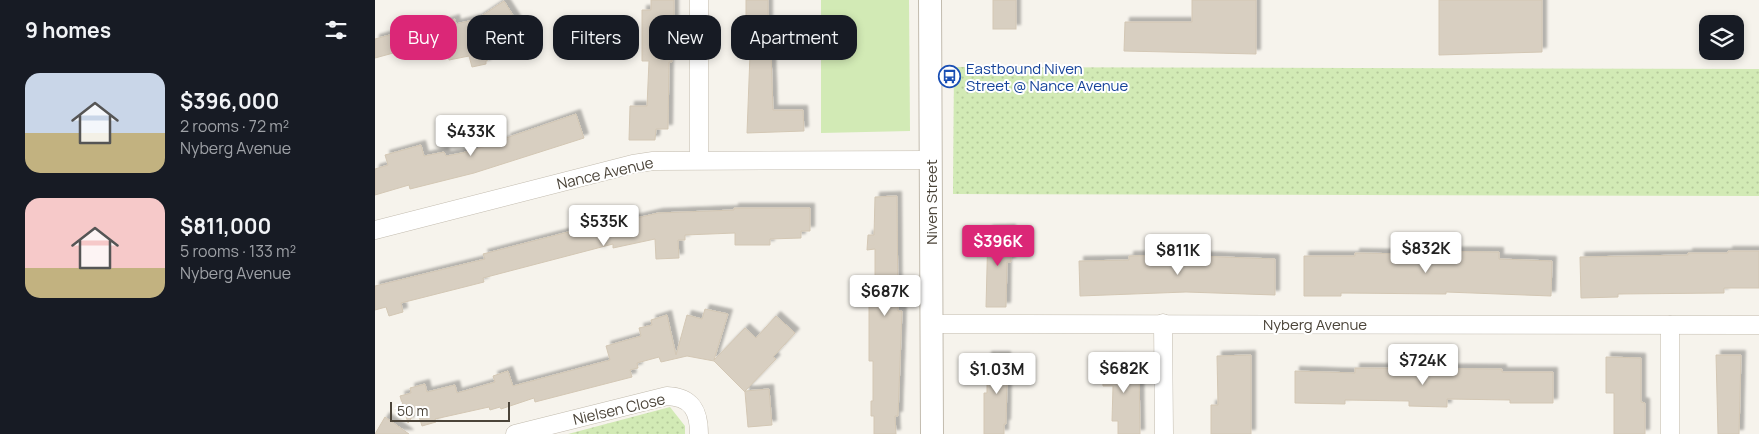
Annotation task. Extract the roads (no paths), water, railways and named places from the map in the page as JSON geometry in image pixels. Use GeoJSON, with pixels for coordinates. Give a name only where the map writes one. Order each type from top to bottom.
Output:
{"type":"FeatureCollection","features":[{"type":"Feature","properties":{"kind":"street"},"geometry":{"type":"LineString","coordinates":[[699,0],[699,160]]}},
{"type":"Feature","properties":{"kind":"street","name":"Niven Street"},"geometry":{"type":"LineString","coordinates":[[930,0],[932,434]]}},
{"type":"Feature","properties":{"kind":"street","name":"Nance Avenue"},"geometry":{"type":"LineString","coordinates":[[375,230],[633,164],[699,160],[931,160]]}},
{"type":"Feature","properties":{"kind":"street"},"geometry":{"type":"LineString","coordinates":[[1163,323],[1164,434]]}},
{"type":"Feature","properties":{"kind":"street","name":"Nyberg Avenue"},"geometry":{"type":"LineString","coordinates":[[931,324],[1759,325]]}},
{"type":"Feature","properties":{"kind":"street"},"geometry":{"type":"LineString","coordinates":[[1669,325],[1669,434]]}},
{"type":"Feature","properties":{"kind":"street","name":"Nielsen Close"},"geometry":{"type":"LineString","coordinates":[[515,434],[667,396],[686,400],[691,404],[699,420],[699,434]]}},
{"type":"Feature","properties":{"kind":"place","name":"Eastbound Niven Street @ Nance Avenue"},"geometry":{"type":"Point","coordinates":[950,77]}}]}
